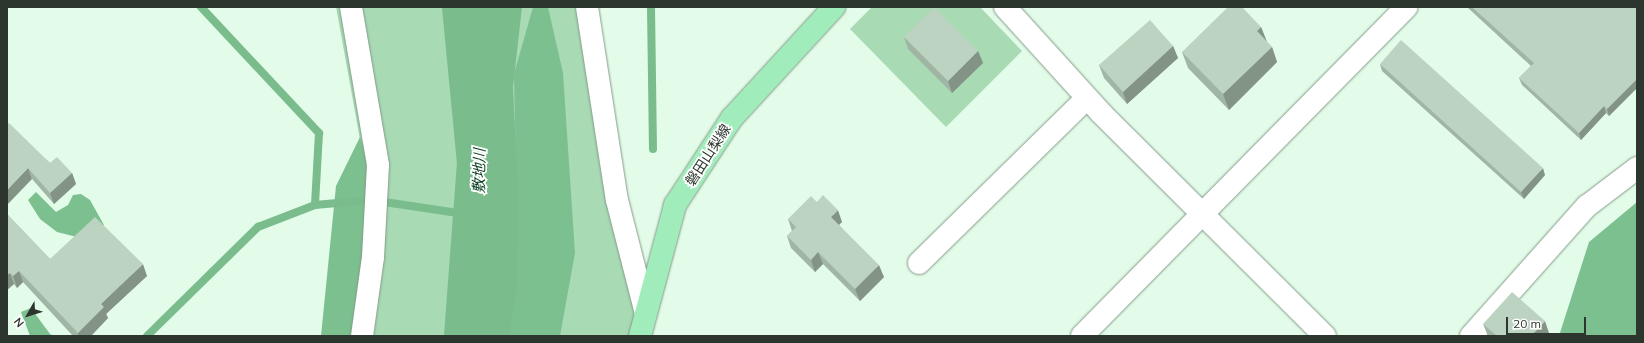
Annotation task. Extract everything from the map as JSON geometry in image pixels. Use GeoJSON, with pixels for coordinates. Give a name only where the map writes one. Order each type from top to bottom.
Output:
{"type":"FeatureCollection","features":[{"type":"Feature","properties":{"kind":"main road","name":"磐田山梨線"},"geometry":{"type":"LineString","coordinates":[[640,336],[645,310],[675,205],[732,118],[804,36],[834,7]]}},
{"type":"Feature","properties":{"kind":"street"},"geometry":{"type":"LineString","coordinates":[[351,7],[378,166],[373,257],[362,336]]}},
{"type":"Feature","properties":{"kind":"street"},"geometry":{"type":"LineString","coordinates":[[587,7],[617,200],[645,310]]}},
{"type":"Feature","properties":{"kind":"street"},"geometry":{"type":"LineString","coordinates":[[1005,7],[1087,98],[1201,216],[1324,336]]}},
{"type":"Feature","properties":{"kind":"street"},"geometry":{"type":"LineString","coordinates":[[1082,336],[1406,7]]}},
{"type":"Feature","properties":{"kind":"street"},"geometry":{"type":"LineString","coordinates":[[919,263],[1087,98]]}},
{"type":"Feature","properties":{"kind":"street"},"geometry":{"type":"LineString","coordinates":[[1471,336],[1587,206],[1637,168]]}},
{"type":"Feature","properties":{"kind":"shaded area"},"geometry":{"type":"Polygon","coordinates":[[[336,7],[582,7],[639,286],[631,336],[359,336],[375,222],[336,7]]]}},
{"type":"Feature","properties":{"kind":"shaded area"},"geometry":{"type":"Polygon","coordinates":[[[454,7],[522,7],[513,87],[518,189],[517,289],[509,336],[453,336],[474,258],[481,163],[472,62],[454,7]]]}},
{"type":"Feature","properties":{"kind":"shaded area"},"geometry":{"type":"Polygon","coordinates":[[[533,7],[548,7],[563,73],[575,253],[560,336],[508,336],[517,224],[514,74],[533,7]]]}},
{"type":"Feature","properties":{"kind":"shaded area"},"geometry":{"type":"Polygon","coordinates":[[[872,7],[980,7],[1022,51],[946,127],[850,29],[872,7]]]}},
{"type":"Feature","properties":{"kind":"shaded area"},"geometry":{"type":"Polygon","coordinates":[[[360,137],[374,178],[367,336],[321,336],[336,186],[360,137]]]}},
{"type":"Feature","properties":{"kind":"shaded area"},"geometry":{"type":"Polygon","coordinates":[[[36,192],[56,212],[68,205],[73,195],[81,194],[90,200],[104,225],[77,237],[57,232],[40,219],[28,200],[36,192]]]}},
{"type":"Feature","properties":{"kind":"shaded area"},"geometry":{"type":"Polygon","coordinates":[[[1637,202],[1637,336],[1559,336],[1589,242],[1637,202]]]}},
{"type":"Feature","properties":{"kind":"shaded area"},"geometry":{"type":"Polygon","coordinates":[[[31,308],[50,334],[54,336],[30,336],[21,312],[31,308]]]}},
{"type":"Feature","properties":{"kind":"building"},"geometry":{"type":"Polygon","coordinates":[[[934,7],[978,51],[948,81],[904,37],[934,7]]]}},
{"type":"Feature","properties":{"kind":"building"},"geometry":{"type":"Polygon","coordinates":[[[1228,7],[1242,7],[1261,27],[1257,31],[1272,47],[1223,94],[1182,52],[1228,7]]]}},
{"type":"Feature","properties":{"kind":"building"},"geometry":{"type":"Polygon","coordinates":[[[1472,7],[1637,7],[1637,79],[1607,109],[1604,106],[1579,133],[1519,78],[1534,63],[1472,7]]]}},
{"type":"Feature","properties":{"kind":"building"},"geometry":{"type":"Polygon","coordinates":[[[1150,20],[1173,46],[1123,92],[1099,65],[1150,20]]]}},
{"type":"Feature","properties":{"kind":"building"},"geometry":{"type":"Polygon","coordinates":[[[1401,40],[1543,168],[1521,192],[1380,64],[1401,40]]]}},
{"type":"Feature","properties":{"kind":"building"},"geometry":{"type":"Polygon","coordinates":[[[9,123],[50,163],[57,157],[72,173],[50,193],[28,168],[7,190],[7,125],[9,123]]]}},
{"type":"Feature","properties":{"kind":"building"},"geometry":{"type":"Polygon","coordinates":[[[823,195],[838,210],[831,217],[879,265],[855,289],[818,252],[811,260],[787,236],[796,227],[788,219],[811,196],[817,202],[823,195]]]}},
{"type":"Feature","properties":{"kind":"building"},"geometry":{"type":"Polygon","coordinates":[[[7,214],[50,259],[95,217],[143,264],[101,304],[104,307],[78,333],[19,271],[13,276],[10,273],[7,275],[7,214]]]}},
{"type":"Feature","properties":{"kind":"building"},"geometry":{"type":"Polygon","coordinates":[[[1512,292],[1545,321],[1531,336],[1497,336],[1483,324],[1512,292]]]}},
{"type":"Feature","properties":{"kind":"waterway"},"geometry":{"type":"LineString","coordinates":[[201,7],[319,133],[315,205]]}},
{"type":"Feature","properties":{"kind":"waterway","name":"敷地川"},"geometry":{"type":"LineString","coordinates":[[466,7],[481,163],[468,336]]}},
{"type":"Feature","properties":{"kind":"waterway"},"geometry":{"type":"LineString","coordinates":[[651,7],[653,149]]}},
{"type":"Feature","properties":{"kind":"waterway"},"geometry":{"type":"LineString","coordinates":[[147,336],[258,227],[315,205],[371,200],[478,216]]}}]}
